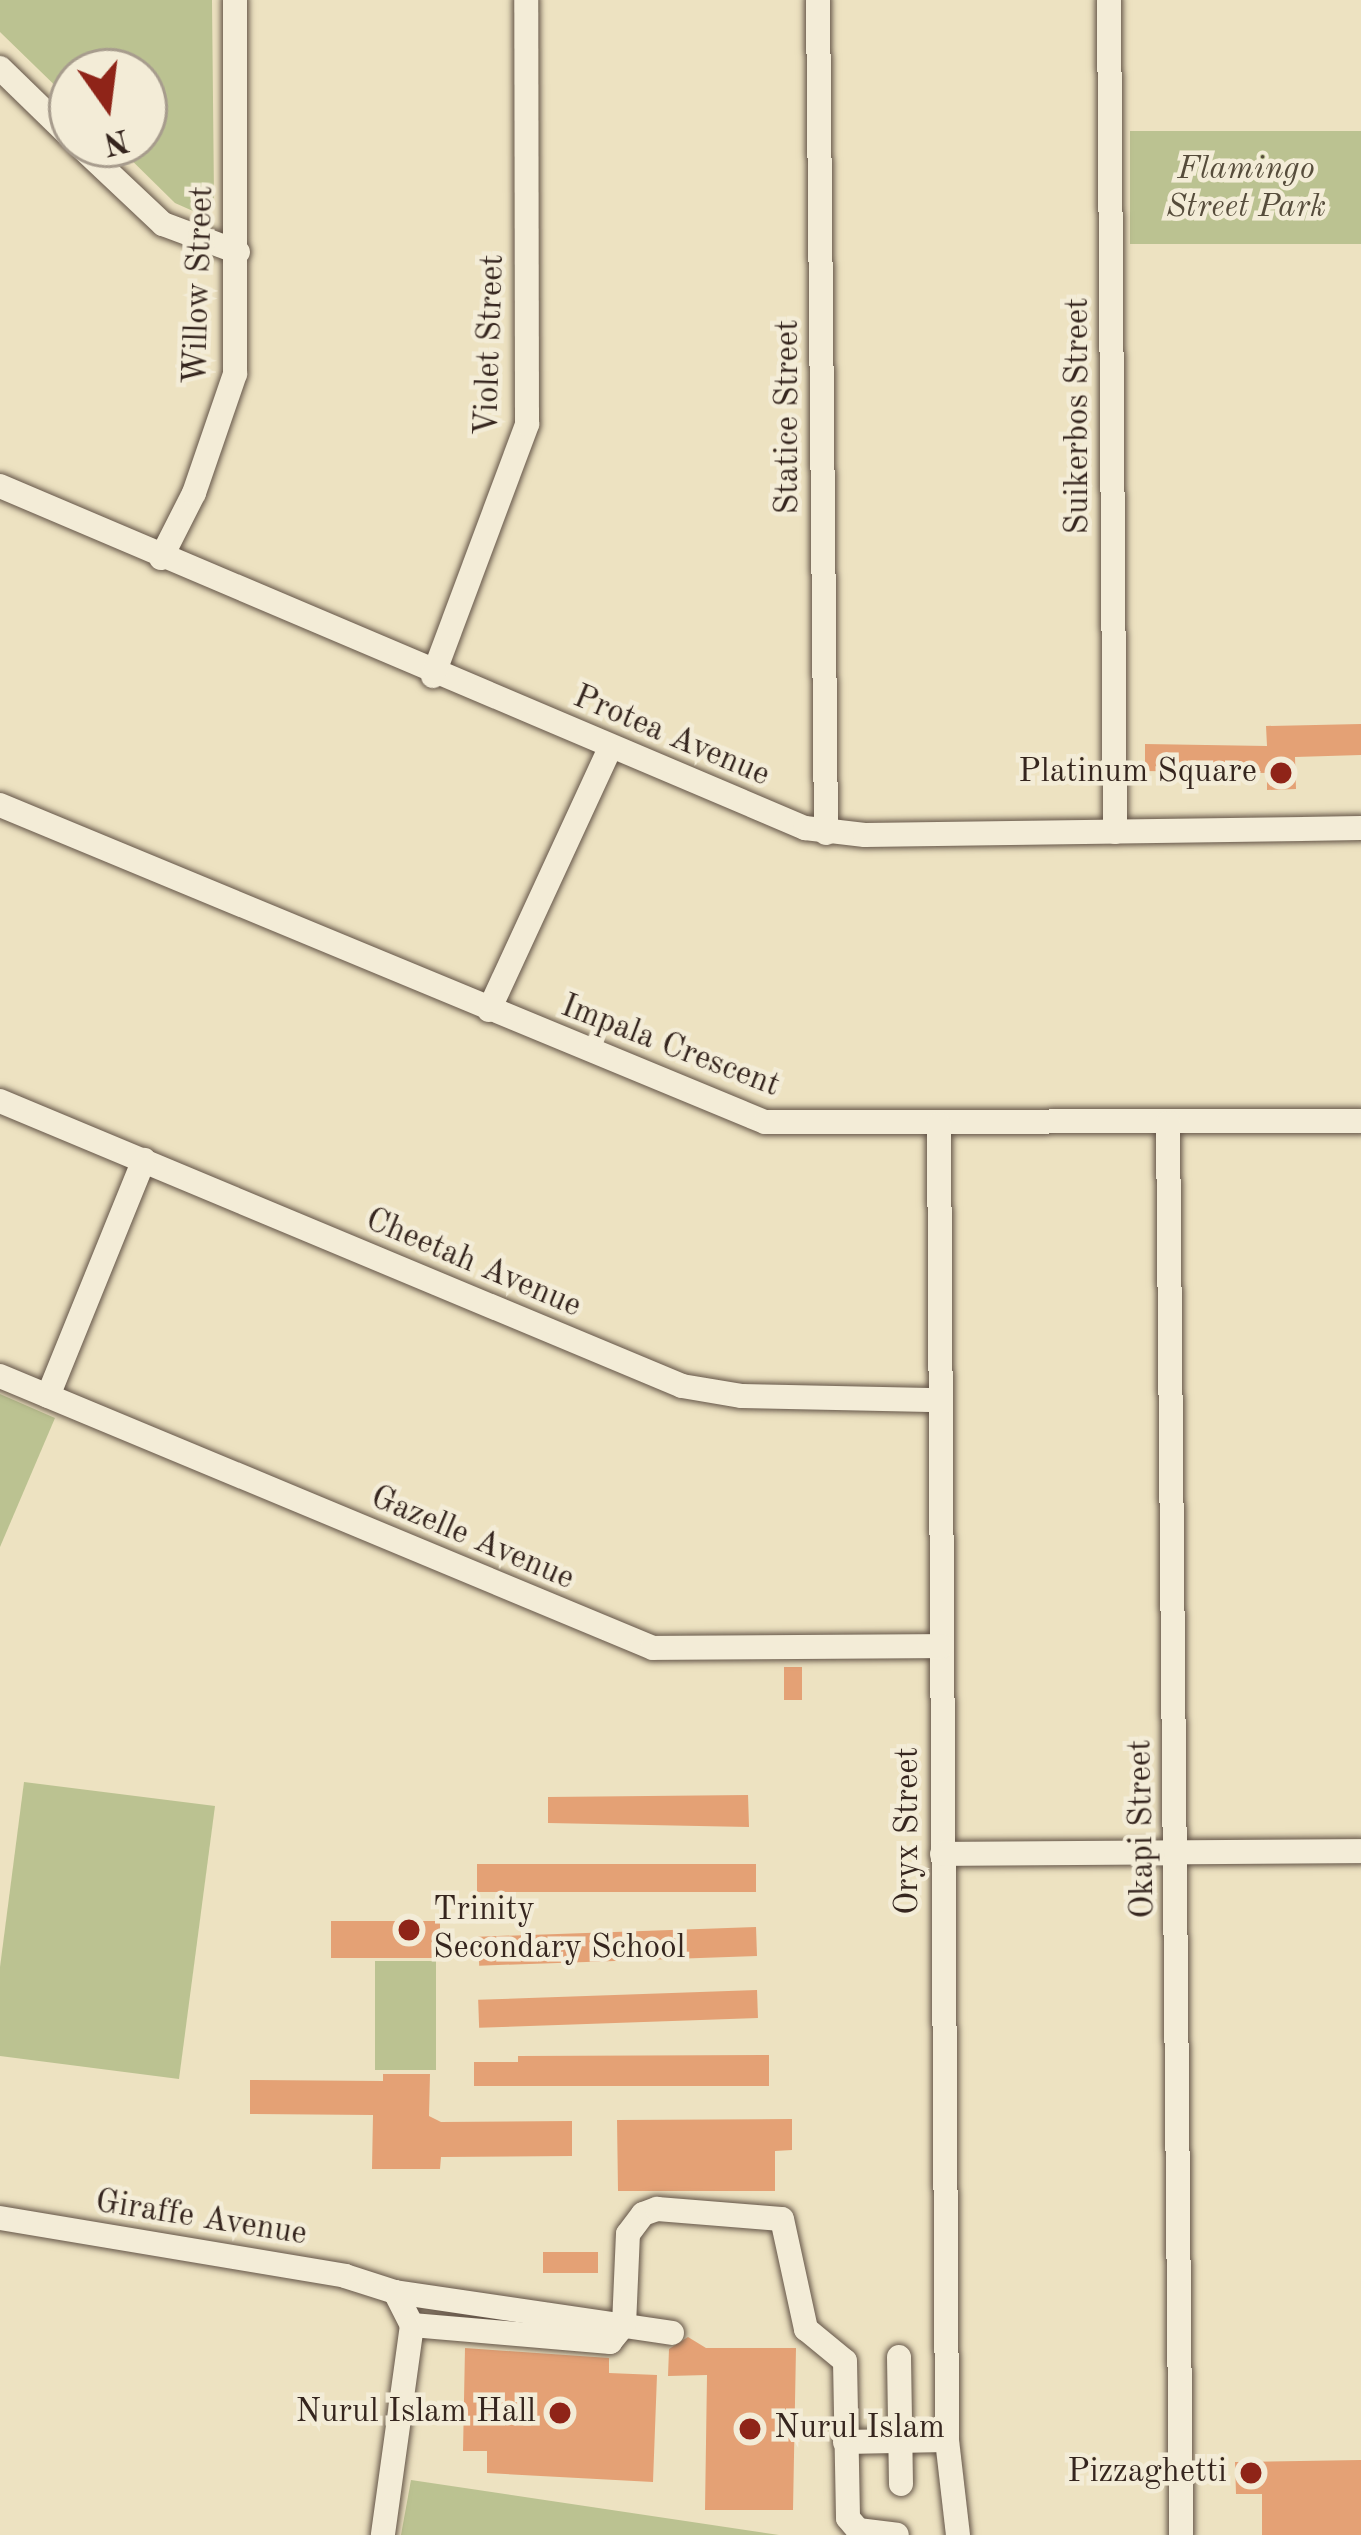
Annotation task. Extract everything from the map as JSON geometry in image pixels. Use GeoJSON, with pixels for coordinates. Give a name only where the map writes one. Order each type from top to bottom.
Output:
{"type":"FeatureCollection","features":[{"type":"Feature","properties":{"kind":"street","name":"Willow Street"},"geometry":{"type":"LineString","coordinates":[[161,558],[229,406],[238,252],[236,0]]}},
{"type":"Feature","properties":{"kind":"street","name":"Violet Street"},"geometry":{"type":"LineString","coordinates":[[433,676],[527,424],[526,0]]}},
{"type":"Feature","properties":{"kind":"street","name":"Statice Street"},"geometry":{"type":"LineString","coordinates":[[818,0],[826,833]]}},
{"type":"Feature","properties":{"kind":"street","name":"Suikerbos Street"},"geometry":{"type":"LineString","coordinates":[[1109,0],[1115,832]]}},
{"type":"Feature","properties":{"kind":"street"},"geometry":{"type":"LineString","coordinates":[[0,68],[48,115]]}},
{"type":"Feature","properties":{"kind":"street"},"geometry":{"type":"LineString","coordinates":[[104,168],[163,224],[238,252]]}},
{"type":"Feature","properties":{"kind":"street","name":"Protea Avenue"},"geometry":{"type":"LineString","coordinates":[[0,487],[433,676],[826,833],[1361,828]]}},
{"type":"Feature","properties":{"kind":"street"},"geometry":{"type":"LineString","coordinates":[[489,1010],[610,748]]}},
{"type":"Feature","properties":{"kind":"street","name":"Impala Crescent"},"geometry":{"type":"LineString","coordinates":[[0,805],[765,1122],[1361,1120]]}},
{"type":"Feature","properties":{"kind":"street","name":"Cheetah Avenue"},"geometry":{"type":"LineString","coordinates":[[0,1102],[682,1386],[742,1396],[940,1400]]}},
{"type":"Feature","properties":{"kind":"street","name":"Okapi Street"},"geometry":{"type":"LineString","coordinates":[[1168,1123],[1181,2535]]}},
{"type":"Feature","properties":{"kind":"street","name":"Oryx Street"},"geometry":{"type":"LineString","coordinates":[[939,1124],[947,2440],[958,2535]]}},
{"type":"Feature","properties":{"kind":"street"},"geometry":{"type":"LineString","coordinates":[[48,1396],[144,1160]]}},
{"type":"Feature","properties":{"kind":"street","name":"Gazelle Avenue"},"geometry":{"type":"LineString","coordinates":[[0,1376],[653,1648],[942,1646]]}},
{"type":"Feature","properties":{"kind":"street"},"geometry":{"type":"LineString","coordinates":[[942,1854],[1361,1851]]}},
{"type":"Feature","properties":{"kind":"street"},"geometry":{"type":"LineString","coordinates":[[412,2325],[610,2342],[623,2325],[628,2234],[643,2214],[657,2209],[782,2219],[806,2330],[845,2361],[850,2525],[897,2535]]}},
{"type":"Feature","properties":{"kind":"street","name":"Giraffe Avenue"},"geometry":{"type":"LineString","coordinates":[[0,2218],[393,2290],[672,2332]]}},
{"type":"Feature","properties":{"kind":"street"},"geometry":{"type":"LineString","coordinates":[[383,2535],[412,2325],[393,2290]]}},
{"type":"Feature","properties":{"kind":"street"},"geometry":{"type":"LineString","coordinates":[[899,2357],[901,2484]]}},
{"type":"Feature","properties":{"kind":"street"},"geometry":{"type":"LineString","coordinates":[[844,2442],[947,2440]]}},
{"type":"Feature","properties":{"kind":"green space"},"geometry":{"type":"Polygon","coordinates":[[[0,0],[212,0],[214,198],[193,211],[175,203],[139,168],[168,168],[168,48],[48,48],[48,79],[0,32],[0,0]]]}},
{"type":"Feature","properties":{"kind":"green space","name":"Flamingo Street Park"},"geometry":{"type":"Polygon","coordinates":[[[1130,131],[1361,131],[1361,244],[1130,244],[1130,131]]]}},
{"type":"Feature","properties":{"kind":"green space"},"geometry":{"type":"Polygon","coordinates":[[[0,1394],[55,1418],[0,1547],[0,1394]]]}},
{"type":"Feature","properties":{"kind":"green space"},"geometry":{"type":"Polygon","coordinates":[[[24,1782],[215,1806],[179,2079],[0,2056],[0,1967],[24,1782]]]}},
{"type":"Feature","properties":{"kind":"green space"},"geometry":{"type":"Polygon","coordinates":[[[375,1961],[436,1961],[436,2070],[375,2070],[375,1961]]]}},
{"type":"Feature","properties":{"kind":"green space"},"geometry":{"type":"Polygon","coordinates":[[[411,2480],[779,2535],[401,2535],[411,2480]]]}},
{"type":"Feature","properties":{"kind":"building"},"geometry":{"type":"Polygon","coordinates":[[[1361,724],[1361,755],[1295,757],[1296,789],[1267,790],[1267,773],[1145,771],[1145,744],[1267,746],[1266,726],[1361,724]]]}},
{"type":"Feature","properties":{"kind":"building"},"geometry":{"type":"Polygon","coordinates":[[[784,1667],[802,1667],[802,1700],[784,1700],[784,1667]]]}},
{"type":"Feature","properties":{"kind":"building"},"geometry":{"type":"Polygon","coordinates":[[[748,1795],[749,1827],[548,1823],[548,1797],[748,1795]]]}},
{"type":"Feature","properties":{"kind":"building"},"geometry":{"type":"Polygon","coordinates":[[[477,1864],[756,1864],[756,1892],[477,1892],[477,1864]]]}},
{"type":"Feature","properties":{"kind":"building"},"geometry":{"type":"Polygon","coordinates":[[[331,1921],[440,1921],[440,1958],[331,1958],[331,1921]]]}},
{"type":"Feature","properties":{"kind":"building"},"geometry":{"type":"Polygon","coordinates":[[[756,1927],[757,1956],[479,1966],[478,1937],[756,1927]]]}},
{"type":"Feature","properties":{"kind":"building"},"geometry":{"type":"Polygon","coordinates":[[[757,1990],[758,2018],[479,2028],[478,2000],[757,1990]]]}},
{"type":"Feature","properties":{"kind":"building"},"geometry":{"type":"Polygon","coordinates":[[[769,2055],[769,2086],[474,2086],[474,2062],[518,2062],[518,2056],[769,2055]]]}},
{"type":"Feature","properties":{"kind":"building"},"geometry":{"type":"Polygon","coordinates":[[[383,2074],[430,2074],[429,2116],[441,2122],[572,2121],[572,2156],[441,2157],[440,2169],[372,2169],[373,2115],[250,2114],[250,2080],[383,2081],[383,2074]]]}},
{"type":"Feature","properties":{"kind":"building"},"geometry":{"type":"Polygon","coordinates":[[[792,2119],[792,2150],[775,2151],[775,2191],[618,2191],[617,2120],[792,2119]]]}},
{"type":"Feature","properties":{"kind":"building"},"geometry":{"type":"Polygon","coordinates":[[[543,2252],[598,2252],[598,2273],[543,2273],[543,2252]]]}},
{"type":"Feature","properties":{"kind":"building","name":"Nurul Islam"},"geometry":{"type":"Polygon","coordinates":[[[688,2337],[706,2348],[796,2348],[793,2510],[705,2510],[707,2375],[668,2376],[669,2349],[688,2337]]]}},
{"type":"Feature","properties":{"kind":"building","name":"Nurul Islam Hall"},"geometry":{"type":"Polygon","coordinates":[[[465,2348],[609,2358],[609,2373],[657,2375],[653,2482],[487,2473],[487,2451],[463,2451],[465,2348]]]}},
{"type":"Feature","properties":{"kind":"building"},"geometry":{"type":"Polygon","coordinates":[[[1361,2460],[1361,2535],[1262,2535],[1262,2494],[1236,2494],[1235,2462],[1361,2460]]]}},
{"type":"Feature","properties":{"kind":"place","name":"Platinum Square"},"geometry":{"type":"Point","coordinates":[1281,773]}},
{"type":"Feature","properties":{"kind":"place","name":"Trinity Secondary School"},"geometry":{"type":"Point","coordinates":[409,1930]}},
{"type":"Feature","properties":{"kind":"place","name":"Nurul Islam Hall"},"geometry":{"type":"Point","coordinates":[560,2413]}},
{"type":"Feature","properties":{"kind":"place","name":"Nurul Islam"},"geometry":{"type":"Point","coordinates":[750,2429]}},
{"type":"Feature","properties":{"kind":"place","name":"Pizzaghetti"},"geometry":{"type":"Point","coordinates":[1251,2473]}}]}
